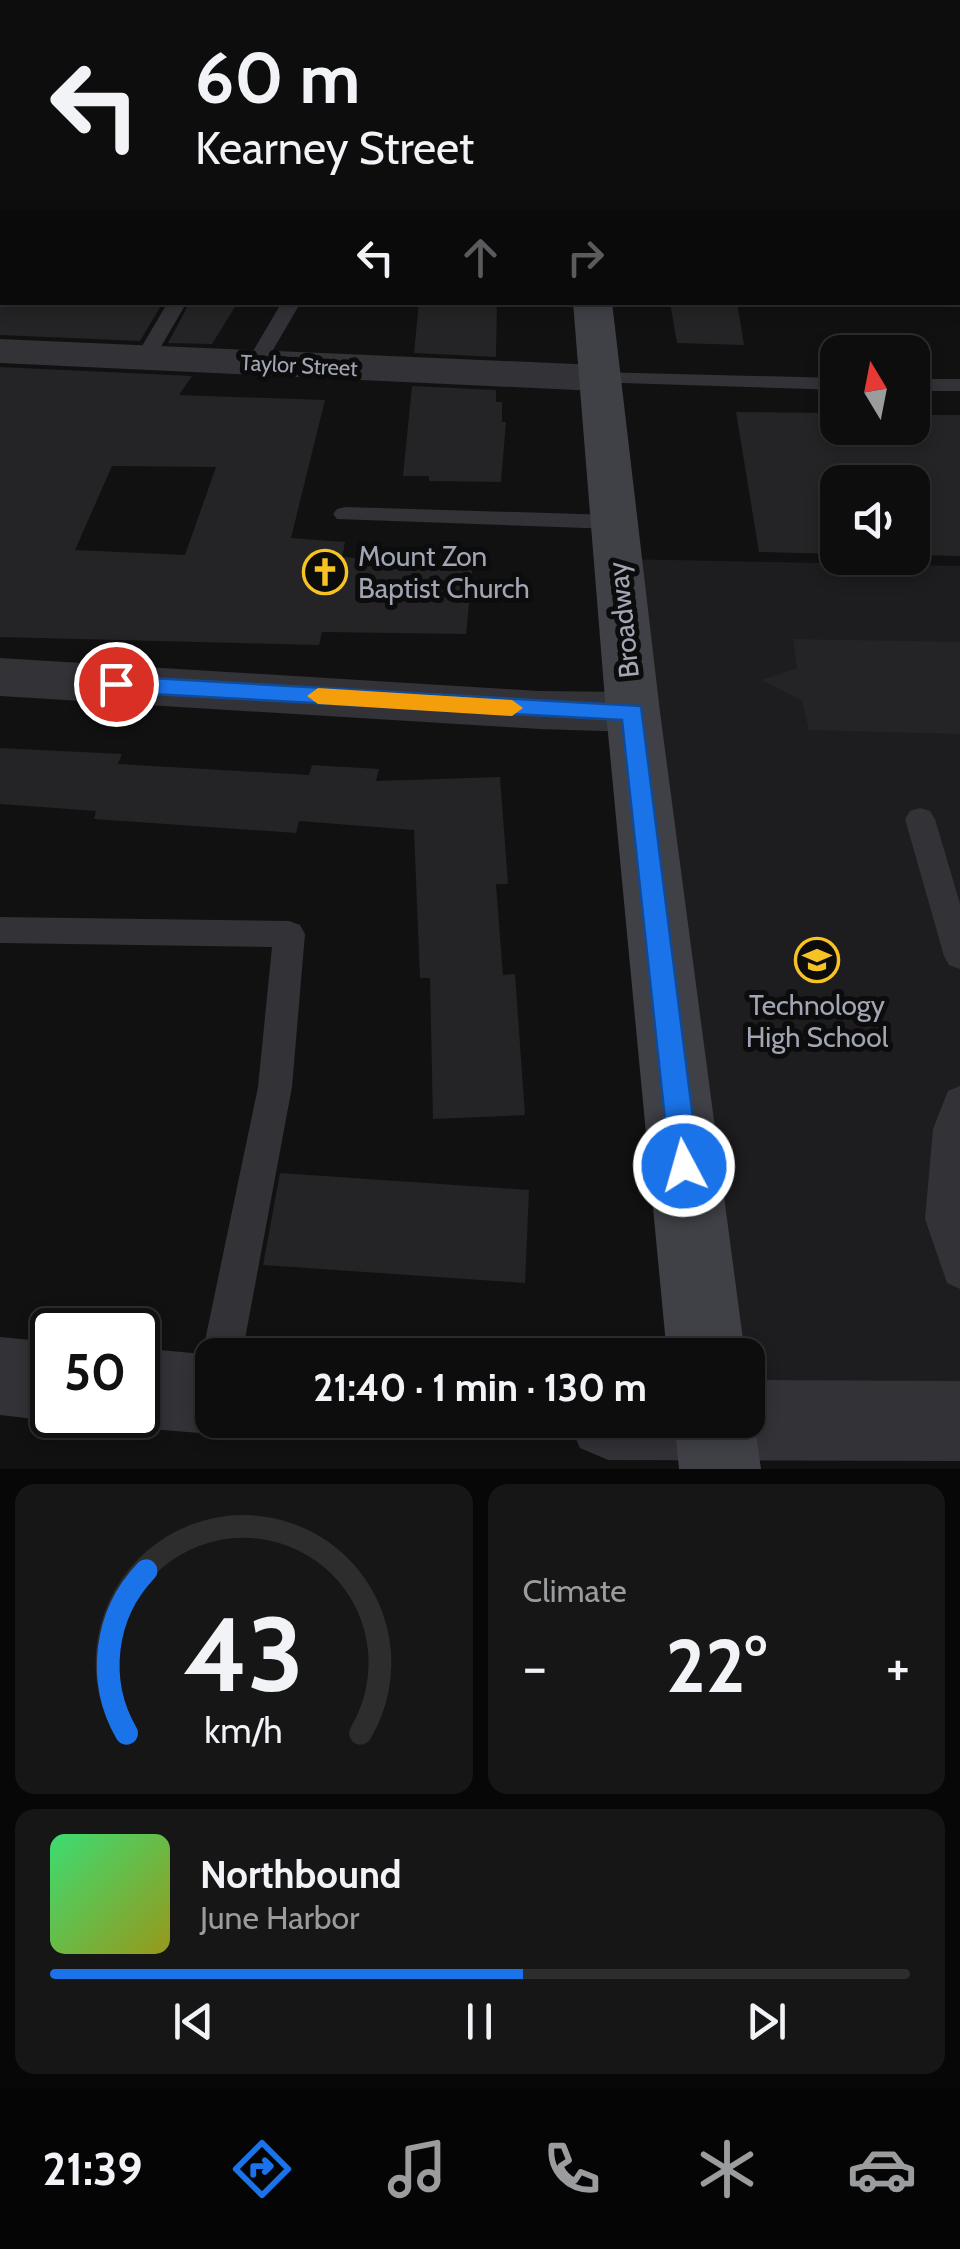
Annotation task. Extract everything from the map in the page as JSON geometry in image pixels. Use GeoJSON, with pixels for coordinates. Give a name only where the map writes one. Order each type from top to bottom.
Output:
{"type":"FeatureCollection","features":[{"type":"Feature","properties":{"kind":"main road","name":"Broadway"},"geometry":{"type":"LineString","coordinates":[[592,305],[633,712],[704,1338]]}},
{"type":"Feature","properties":{"kind":"main road"},"geometry":{"type":"LineString","coordinates":[[716,1438],[720,1469]]}},
{"type":"Feature","properties":{"kind":"street","name":"Taylor Street"},"geometry":{"type":"LineString","coordinates":[[0,352],[598,378]]}},
{"type":"Feature","properties":{"kind":"street"},"geometry":{"type":"LineString","coordinates":[[0,677],[540,710],[633,712]]}},
{"type":"Feature","properties":{"kind":"street"},"geometry":{"type":"LineString","coordinates":[[0,1376],[30,1379]]}},
{"type":"Feature","properties":{"kind":"street"},"geometry":{"type":"LineString","coordinates":[[160,1390],[195,1393]]}},
{"type":"Feature","properties":{"kind":"street"},"geometry":{"type":"LineString","coordinates":[[765,1421],[960,1421]]}},
{"type":"Feature","properties":{"kind":"lane"},"geometry":{"type":"LineString","coordinates":[[145,358],[176,305]]}},
{"type":"Feature","properties":{"kind":"lane"},"geometry":{"type":"LineString","coordinates":[[256,363],[290,305]]}},
{"type":"Feature","properties":{"kind":"lane"},"geometry":{"type":"LineString","coordinates":[[598,378],[820,384]]}},
{"type":"Feature","properties":{"kind":"lane"},"geometry":{"type":"LineString","coordinates":[[930,385],[960,385]]}},
{"type":"Feature","properties":{"kind":"lane"},"geometry":{"type":"LineString","coordinates":[[345,514],[613,522]]}},
{"type":"Feature","properties":{"kind":"lane"},"geometry":{"type":"LineString","coordinates":[[920,819],[960,956]]}},
{"type":"Feature","properties":{"kind":"lane"},"geometry":{"type":"LineString","coordinates":[[0,930],[289,934],[275,1087],[225,1338]]}},
{"type":"Feature","properties":{"kind":"lane"},"geometry":{"type":"LineString","coordinates":[[960,1102],[950,1129],[943,1219],[960,1270]]}},
{"type":"Feature","properties":{"kind":"shaded area","name":"Technology High School"},"geometry":{"type":"Polygon","coordinates":[[[625,559],[820,563],[820,575],[930,575],[930,565],[960,566],[960,1416],[765,1420],[765,1338],[719,1338],[625,559]]]}},
{"type":"Feature","properties":{"kind":"building"},"geometry":{"type":"Polygon","coordinates":[[[0,305],[161,305],[140,341],[0,335],[0,305]]]}},
{"type":"Feature","properties":{"kind":"building"},"geometry":{"type":"Polygon","coordinates":[[[188,305],[236,305],[212,344],[168,343],[188,305]]]}},
{"type":"Feature","properties":{"kind":"building"},"geometry":{"type":"Polygon","coordinates":[[[419,305],[497,305],[496,357],[414,353],[419,305]]]}},
{"type":"Feature","properties":{"kind":"building"},"geometry":{"type":"Polygon","coordinates":[[[671,305],[737,305],[744,345],[677,343],[671,305]]]}},
{"type":"Feature","properties":{"kind":"building"},"geometry":{"type":"Polygon","coordinates":[[[0,367],[192,376],[179,395],[325,400],[291,538],[345,542],[342,557],[473,565],[466,634],[322,632],[319,645],[0,637],[0,367]],[[112,466],[75,550],[185,555],[216,467],[112,466]]]}},
{"type":"Feature","properties":{"kind":"building"},"geometry":{"type":"Polygon","coordinates":[[[412,386],[496,390],[496,402],[502,402],[502,422],[506,422],[501,482],[429,481],[429,476],[403,476],[412,386]]]}},
{"type":"Feature","properties":{"kind":"building"},"geometry":{"type":"Polygon","coordinates":[[[736,412],[820,413],[820,445],[930,445],[930,415],[960,415],[960,556],[930,555],[930,465],[820,465],[820,554],[759,552],[736,412]]]}},
{"type":"Feature","properties":{"kind":"building"},"geometry":{"type":"Polygon","coordinates":[[[793,639],[960,642],[960,734],[809,730],[802,701],[762,680],[797,668],[793,639]]]}},
{"type":"Feature","properties":{"kind":"building"},"geometry":{"type":"Polygon","coordinates":[[[0,748],[122,754],[118,764],[309,775],[312,765],[379,769],[376,781],[500,777],[508,884],[496,884],[503,975],[515,974],[525,1115],[433,1119],[430,978],[420,978],[414,830],[299,821],[296,833],[94,819],[96,811],[0,804],[0,748]]]}},
{"type":"Feature","properties":{"kind":"building"},"geometry":{"type":"Polygon","coordinates":[[[280,1173],[529,1190],[525,1283],[263,1265],[280,1173]]]}},
{"type":"Feature","properties":{"kind":"slow traffic"},"geometry":{"type":"LineString","coordinates":[[318,696],[512,708]]}},
{"type":"Feature","properties":{"kind":"place","name":"Mount Zon Baptist Church"},"geometry":{"type":"Point","coordinates":[325,572]}},
{"type":"Feature","properties":{"kind":"place","name":"Technology High School"},"geometry":{"type":"Point","coordinates":[817,960]}},
{"type":"Feature","properties":{"kind":"route"},"geometry":{"type":"LineString","coordinates":[[116,684],[540,710],[633,712],[684,1166]]}}]}
